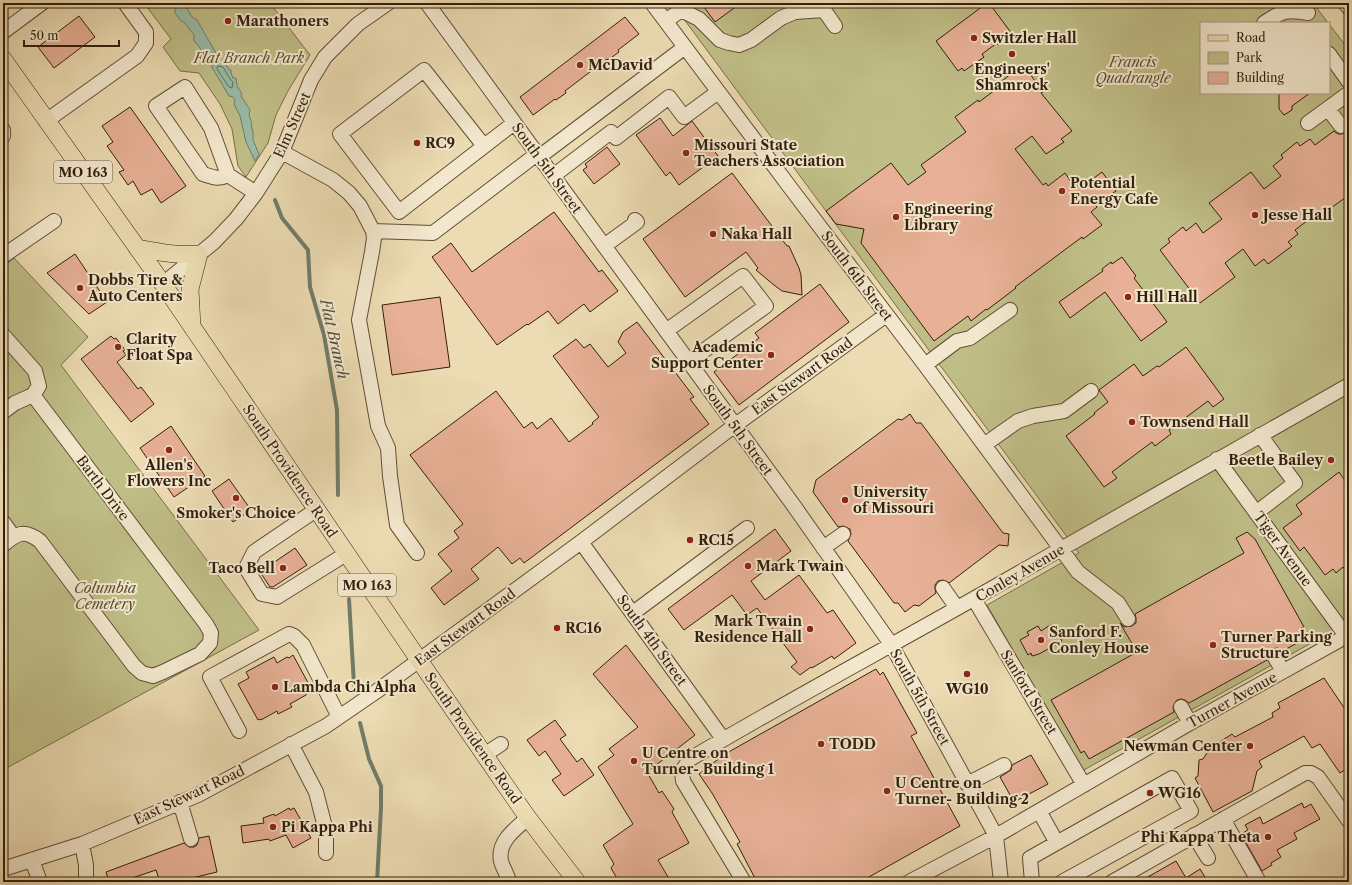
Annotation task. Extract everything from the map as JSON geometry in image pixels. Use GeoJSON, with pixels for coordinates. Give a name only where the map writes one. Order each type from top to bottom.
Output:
{"type":"FeatureCollection","features":[{"type":"Feature","properties":{"kind":"main road","name":"South Providence Road"},"geometry":{"type":"LineString","coordinates":[[3,59],[162,284],[484,755],[528,818],[576,882]]}},
{"type":"Feature","properties":{"kind":"main road"},"geometry":{"type":"LineString","coordinates":[[137,248],[182,255],[199,254],[190,288],[192,328]]}},
{"type":"Feature","properties":{"kind":"street"},"geometry":{"type":"LineString","coordinates":[[46,121],[137,56],[146,43],[146,32],[125,3]]}},
{"type":"Feature","properties":{"kind":"street","name":"Elm Street"},"geometry":{"type":"LineString","coordinates":[[162,284],[214,242],[236,220],[256,193],[282,152],[312,80],[325,57],[358,24],[388,3]]}},
{"type":"Feature","properties":{"kind":"street","name":"South 5th Street"},"geometry":{"type":"LineString","coordinates":[[427,3],[666,331],[891,644],[996,836],[1001,882]]}},
{"type":"Feature","properties":{"kind":"street","name":"South 6th Street"},"geometry":{"type":"LineString","coordinates":[[652,3],[925,365],[1078,572],[1118,603],[1128,619]]}},
{"type":"Feature","properties":{"kind":"street"},"geometry":{"type":"LineString","coordinates":[[1345,3],[1349,8]]}},
{"type":"Feature","properties":{"kind":"street"},"geometry":{"type":"LineString","coordinates":[[3,32],[36,5]]}},
{"type":"Feature","properties":{"kind":"street"},"geometry":{"type":"LineString","coordinates":[[666,21],[683,7],[699,19],[720,40],[729,44],[739,45],[751,40],[781,18],[795,12],[824,10],[835,26]]}},
{"type":"Feature","properties":{"kind":"street"},"geometry":{"type":"LineString","coordinates":[[1266,22],[1276,15],[1287,11],[1309,13]]}},
{"type":"Feature","properties":{"kind":"street"},"geometry":{"type":"LineString","coordinates":[[372,231],[433,233],[685,47]]}},
{"type":"Feature","properties":{"kind":"street"},"geometry":{"type":"LineString","coordinates":[[1330,55],[1349,82]]}},
{"type":"Feature","properties":{"kind":"street"},"geometry":{"type":"LineString","coordinates":[[484,146],[424,70],[340,134],[399,212],[514,123]]}},
{"type":"Feature","properties":{"kind":"street"},"geometry":{"type":"LineString","coordinates":[[228,175],[221,178],[214,178],[203,174],[156,106],[185,87],[211,128],[228,175],[256,193]]}},
{"type":"Feature","properties":{"kind":"street"},"geometry":{"type":"LineString","coordinates":[[553,176],[669,97],[684,117],[718,92]]}},
{"type":"Feature","properties":{"kind":"street"},"geometry":{"type":"LineString","coordinates":[[1308,123],[1349,93]]}},
{"type":"Feature","properties":{"kind":"street"},"geometry":{"type":"LineString","coordinates":[[1328,109],[1341,126]]}},
{"type":"Feature","properties":{"kind":"street"},"geometry":{"type":"LineString","coordinates":[[3,130],[3,136]]}},
{"type":"Feature","properties":{"kind":"street"},"geometry":{"type":"LineString","coordinates":[[282,152],[332,180],[349,193],[360,206],[372,231],[374,238],[372,252],[359,320],[378,426],[388,448],[390,476],[397,525],[417,553]]}},
{"type":"Feature","properties":{"kind":"street"},"geometry":{"type":"LineString","coordinates":[[3,256],[54,220]]}},
{"type":"Feature","properties":{"kind":"street"},"geometry":{"type":"LineString","coordinates":[[604,246],[637,222],[635,220]]}},
{"type":"Feature","properties":{"kind":"street"},"geometry":{"type":"LineString","coordinates":[[666,331],[743,276],[766,306],[688,362]]}},
{"type":"Feature","properties":{"kind":"street"},"geometry":{"type":"LineString","coordinates":[[925,365],[957,341],[970,338],[1010,310]]}},
{"type":"Feature","properties":{"kind":"street","name":"East Stewart Road"},"geometry":{"type":"LineString","coordinates":[[3,869],[82,844],[180,802],[198,794],[326,726],[377,691],[581,542],[734,426],[886,315]]}},
{"type":"Feature","properties":{"kind":"street"},"geometry":{"type":"LineString","coordinates":[[3,335],[35,371],[39,386],[33,395],[15,403],[3,412]]}},
{"type":"Feature","properties":{"kind":"street","name":"Conley Avenue"},"geometry":{"type":"LineString","coordinates":[[744,882],[683,781],[682,771],[690,759],[1349,385]]}},
{"type":"Feature","properties":{"kind":"street"},"geometry":{"type":"LineString","coordinates":[[984,444],[1018,421],[1033,416],[1064,412],[1092,391]]}},
{"type":"Feature","properties":{"kind":"street","name":"Barth Drive"},"geometry":{"type":"LineString","coordinates":[[8,540],[23,533],[32,535],[40,541],[134,666],[142,673],[152,676],[163,672],[200,654],[210,643],[211,633],[206,624],[33,395]]}},
{"type":"Feature","properties":{"kind":"street"},"geometry":{"type":"LineString","coordinates":[[1256,512],[1295,483],[1260,435]]}},
{"type":"Feature","properties":{"kind":"street","name":"Tiger Avenue"},"geometry":{"type":"LineString","coordinates":[[1217,459],[1347,637]]}},
{"type":"Feature","properties":{"kind":"street"},"geometry":{"type":"LineString","coordinates":[[316,510],[254,552],[246,568],[262,594],[277,597],[346,554]]}},
{"type":"Feature","properties":{"kind":"street"},"geometry":{"type":"LineString","coordinates":[[3,522],[8,540]]}},
{"type":"Feature","properties":{"kind":"street"},"geometry":{"type":"LineString","coordinates":[[633,613],[747,528]]}},
{"type":"Feature","properties":{"kind":"street"},"geometry":{"type":"LineString","coordinates":[[823,548],[843,534]]}},
{"type":"Feature","properties":{"kind":"street","name":"South 4th Street"},"geometry":{"type":"LineString","coordinates":[[581,542],[724,739]]}},
{"type":"Feature","properties":{"kind":"street"},"geometry":{"type":"LineString","coordinates":[[943,588],[957,608]]}},
{"type":"Feature","properties":{"kind":"street","name":"Sanford Street"},"geometry":{"type":"LineString","coordinates":[[974,599],[1084,785]]}},
{"type":"Feature","properties":{"kind":"street"},"geometry":{"type":"LineString","coordinates":[[239,731],[210,678],[289,634],[294,636],[303,645],[339,717]]}},
{"type":"Feature","properties":{"kind":"street","name":"Turner Avenue"},"geometry":{"type":"LineString","coordinates":[[909,882],[996,836],[1190,723],[1347,637]]}},
{"type":"Feature","properties":{"kind":"street"},"geometry":{"type":"LineString","coordinates":[[1274,656],[1283,671]]}},
{"type":"Feature","properties":{"kind":"street"},"geometry":{"type":"LineString","coordinates":[[1181,708],[1190,723]]}},
{"type":"Feature","properties":{"kind":"street"},"geometry":{"type":"LineString","coordinates":[[291,744],[316,792],[326,831],[326,853]]}},
{"type":"Feature","properties":{"kind":"street"},"geometry":{"type":"LineString","coordinates":[[484,755],[501,744]]}},
{"type":"Feature","properties":{"kind":"street"},"geometry":{"type":"LineString","coordinates":[[967,784],[1004,764]]}},
{"type":"Feature","properties":{"kind":"street"},"geometry":{"type":"LineString","coordinates":[[1112,882],[1305,773],[1311,773],[1318,777],[1349,821]]}},
{"type":"Feature","properties":{"kind":"street"},"geometry":{"type":"LineString","coordinates":[[1032,882],[1030,858],[1172,778],[1191,811],[1062,882]]}},
{"type":"Feature","properties":{"kind":"street"},"geometry":{"type":"LineString","coordinates":[[180,802],[191,839]]}},
{"type":"Feature","properties":{"kind":"street"},"geometry":{"type":"LineString","coordinates":[[1039,811],[1057,843]]}},
{"type":"Feature","properties":{"kind":"street"},"geometry":{"type":"LineString","coordinates":[[509,882],[501,861],[502,847],[512,831],[528,818]]}},
{"type":"Feature","properties":{"kind":"street"},"geometry":{"type":"LineString","coordinates":[[1223,819],[1259,882]]}},
{"type":"Feature","properties":{"kind":"street"},"geometry":{"type":"LineString","coordinates":[[1194,835],[1208,858]]}},
{"type":"Feature","properties":{"kind":"street"},"geometry":{"type":"LineString","coordinates":[[82,844],[86,865],[86,882]]}},
{"type":"Feature","properties":{"kind":"street"},"geometry":{"type":"LineString","coordinates":[[32,860],[40,882]]}},
{"type":"Feature","properties":{"kind":"green space","name":"Flat Branch Park"},"geometry":{"type":"Polygon","coordinates":[[[144,3],[270,3],[310,55],[288,91],[276,115],[268,143],[246,177],[238,166],[232,129],[220,104],[199,73],[180,71],[163,47],[171,39],[144,3]]]}},
{"type":"Feature","properties":{"kind":"green space","name":"Francis Quadrangle"},"geometry":{"type":"Polygon","coordinates":[[[672,3],[1313,3],[1327,22],[1200,22],[1200,94],[1330,94],[1330,25],[1349,50],[1349,621],[1348,620],[1331,632],[1082,771],[987,605],[1079,553],[672,3]]]}},
{"type":"Feature","properties":{"kind":"green space","name":"Columbia Cemetery"},"geometry":{"type":"Polygon","coordinates":[[[14,258],[88,337],[61,365],[259,630],[3,770],[3,267],[14,258]]]}},
{"type":"Feature","properties":{"kind":"water"},"geometry":{"type":"Polygon","coordinates":[[[172,3],[184,3],[192,17],[197,20],[221,62],[225,63],[229,70],[231,70],[233,78],[236,78],[237,86],[242,94],[241,96],[250,110],[249,115],[252,124],[253,140],[259,154],[255,161],[246,142],[240,116],[234,104],[235,101],[233,97],[229,96],[213,69],[209,58],[194,41],[194,35],[175,13],[175,6],[172,3]]]}},
{"type":"Feature","properties":{"kind":"building"},"geometry":{"type":"Polygon","coordinates":[[[701,3],[741,3],[715,22],[701,3]]]}},
{"type":"Feature","properties":{"kind":"building","name":"Switzler Hall"},"geometry":{"type":"Polygon","coordinates":[[[989,3],[1012,34],[998,45],[997,43],[982,54],[984,57],[964,71],[962,68],[958,71],[936,41],[989,3]]]}},
{"type":"Feature","properties":{"kind":"building"},"geometry":{"type":"Polygon","coordinates":[[[79,16],[95,37],[54,68],[38,47],[79,16]]]}},
{"type":"Feature","properties":{"kind":"building","name":"McDavid"},"geometry":{"type":"Polygon","coordinates":[[[625,17],[639,34],[618,50],[619,52],[608,60],[607,59],[565,91],[566,93],[533,115],[520,97],[625,17]]]}},
{"type":"Feature","properties":{"kind":"building"},"geometry":{"type":"Polygon","coordinates":[[[1025,67],[1043,92],[1041,93],[1072,131],[1061,139],[1064,142],[1046,154],[1032,136],[1015,149],[1043,185],[1046,183],[1048,186],[1065,173],[1075,188],[1081,184],[1082,187],[1102,172],[1116,191],[1095,205],[1097,207],[1091,212],[1102,225],[1083,239],[1082,237],[987,310],[986,309],[971,321],[968,316],[934,341],[861,243],[864,229],[836,224],[826,211],[891,163],[908,185],[926,172],[921,165],[966,132],[955,117],[999,87],[997,85],[1012,73],[1013,75],[1025,67]]]}},
{"type":"Feature","properties":{"kind":"building"},"geometry":{"type":"Polygon","coordinates":[[[1279,94],[1309,94],[1292,106],[1292,110],[1284,115],[1279,109],[1279,94]]]}},
{"type":"Feature","properties":{"kind":"building"},"geometry":{"type":"Polygon","coordinates":[[[130,107],[186,186],[161,203],[152,189],[141,195],[133,181],[128,185],[119,172],[124,170],[107,146],[113,142],[102,126],[130,107]]]}},
{"type":"Feature","properties":{"kind":"building","name":"Missouri State Teachers Association"},"geometry":{"type":"Polygon","coordinates":[[[660,118],[673,136],[692,121],[718,156],[679,185],[670,172],[666,176],[636,135],[660,118]]]}},
{"type":"Feature","properties":{"kind":"building","name":"Jesse Hall"},"geometry":{"type":"Polygon","coordinates":[[[1349,129],[1349,195],[1313,221],[1311,218],[1295,230],[1298,234],[1288,242],[1292,246],[1268,264],[1264,259],[1255,266],[1243,249],[1225,263],[1235,277],[1200,303],[1160,250],[1170,242],[1168,239],[1183,227],[1186,231],[1196,223],[1203,233],[1222,219],[1209,203],[1251,172],[1264,189],[1281,176],[1273,166],[1283,158],[1281,155],[1297,142],[1300,146],[1310,139],[1315,145],[1334,131],[1338,134],[1342,134],[1349,129]]]}},
{"type":"Feature","properties":{"kind":"building"},"geometry":{"type":"Polygon","coordinates":[[[607,147],[620,164],[594,184],[583,170],[587,167],[585,164],[607,147]]]}},
{"type":"Feature","properties":{"kind":"building","name":"Naka Hall"},"geometry":{"type":"Polygon","coordinates":[[[732,173],[787,246],[789,246],[801,275],[802,295],[782,291],[774,285],[756,270],[758,268],[746,252],[685,297],[643,239],[732,173]]]}},
{"type":"Feature","properties":{"kind":"building"},"geometry":{"type":"Polygon","coordinates":[[[554,212],[599,272],[602,270],[618,291],[590,312],[584,304],[558,324],[548,311],[497,345],[432,257],[451,243],[472,272],[554,212]]]}},
{"type":"Feature","properties":{"kind":"building","name":"Dobbs Tire & Auto Centers"},"geometry":{"type":"Polygon","coordinates":[[[75,254],[107,302],[89,314],[47,273],[75,254]]]}},
{"type":"Feature","properties":{"kind":"building","name":"Hill Hall"},"geometry":{"type":"Polygon","coordinates":[[[1122,257],[1136,276],[1134,278],[1167,322],[1141,341],[1105,292],[1070,318],[1059,302],[1103,271],[1102,269],[1111,262],[1112,264],[1122,257]]]}},
{"type":"Feature","properties":{"kind":"building","name":"Academic Support Center"},"geometry":{"type":"Polygon","coordinates":[[[820,284],[849,322],[739,405],[714,372],[759,338],[755,333],[820,284]]]}},
{"type":"Feature","properties":{"kind":"building"},"geometry":{"type":"Polygon","coordinates":[[[440,297],[450,367],[392,375],[382,305],[440,297]]]}},
{"type":"Feature","properties":{"kind":"building"},"geometry":{"type":"Polygon","coordinates":[[[637,322],[694,397],[690,399],[709,424],[524,563],[520,558],[512,564],[498,547],[471,569],[479,579],[444,605],[431,588],[452,571],[438,554],[459,538],[454,531],[463,524],[410,455],[496,391],[524,428],[532,422],[537,429],[551,418],[569,442],[593,424],[592,423],[599,417],[553,356],[576,339],[584,348],[590,344],[608,367],[626,353],[618,342],[623,332],[637,322]]]}},
{"type":"Feature","properties":{"kind":"building"},"geometry":{"type":"Polygon","coordinates":[[[111,336],[114,339],[116,338],[125,350],[123,351],[126,355],[117,362],[138,389],[141,387],[154,404],[131,422],[81,359],[111,336]]]}},
{"type":"Feature","properties":{"kind":"building","name":"Townsend Hall"},"geometry":{"type":"Polygon","coordinates":[[[1186,347],[1224,399],[1213,407],[1208,401],[1169,430],[1171,434],[1155,446],[1152,442],[1112,472],[1117,478],[1104,487],[1066,436],[1108,402],[1099,390],[1134,364],[1143,376],[1157,366],[1159,367],[1186,347]]]}},
{"type":"Feature","properties":{"kind":"building"},"geometry":{"type":"Polygon","coordinates":[[[910,414],[916,423],[921,423],[1003,533],[1009,534],[1008,546],[999,545],[949,583],[943,580],[938,581],[935,585],[936,593],[919,606],[914,605],[905,612],[898,603],[894,603],[848,541],[851,534],[850,529],[843,526],[838,527],[813,492],[816,480],[898,419],[902,420],[910,414]]]}},
{"type":"Feature","properties":{"kind":"building"},"geometry":{"type":"Polygon","coordinates":[[[171,426],[205,476],[174,497],[140,448],[171,426]]]}},
{"type":"Feature","properties":{"kind":"building"},"geometry":{"type":"Polygon","coordinates":[[[1339,472],[1349,486],[1349,575],[1343,567],[1336,573],[1333,569],[1325,575],[1304,547],[1300,551],[1283,528],[1302,514],[1296,505],[1339,472]]]}},
{"type":"Feature","properties":{"kind":"building"},"geometry":{"type":"Polygon","coordinates":[[[229,479],[251,510],[233,522],[212,491],[229,479]]]}},
{"type":"Feature","properties":{"kind":"building","name":"Mark Twain Residence Hall"},"geometry":{"type":"Polygon","coordinates":[[[775,529],[791,551],[751,581],[765,600],[799,575],[827,613],[833,610],[856,643],[834,659],[832,656],[812,668],[811,667],[800,675],[791,667],[797,662],[757,608],[747,615],[732,595],[684,630],[668,609],[775,529]]]}},
{"type":"Feature","properties":{"kind":"building","name":"Turner Parking Structure"},"geometry":{"type":"Polygon","coordinates":[[[1247,532],[1255,539],[1304,627],[1301,628],[1306,638],[1281,652],[1278,648],[1270,649],[1266,652],[1267,660],[1189,703],[1181,699],[1177,700],[1173,707],[1174,712],[1089,759],[1084,751],[1081,753],[1051,700],[1137,652],[1120,623],[1124,627],[1132,626],[1136,623],[1135,614],[1244,553],[1236,538],[1247,532]]]}},
{"type":"Feature","properties":{"kind":"building","name":"Taco Bell"},"geometry":{"type":"Polygon","coordinates":[[[295,548],[307,565],[273,587],[270,587],[260,572],[295,548]]]}},
{"type":"Feature","properties":{"kind":"building","name":"Sanford F. Conley House"},"geometry":{"type":"Polygon","coordinates":[[[1052,624],[1062,641],[1039,654],[1032,656],[1031,653],[1028,655],[1020,640],[1029,635],[1027,632],[1038,626],[1041,631],[1052,624]]]}},
{"type":"Feature","properties":{"kind":"building","name":"U Centre on Turner- Building 1"},"geometry":{"type":"Polygon","coordinates":[[[626,645],[695,735],[647,772],[659,793],[662,791],[674,809],[672,812],[689,843],[658,860],[671,882],[619,882],[611,868],[614,864],[603,845],[633,824],[598,767],[614,755],[609,749],[638,727],[593,674],[626,645]]]}},
{"type":"Feature","properties":{"kind":"building","name":"Lambda Chi Alpha"},"geometry":{"type":"Polygon","coordinates":[[[293,655],[312,690],[290,704],[292,707],[278,714],[277,711],[261,720],[258,720],[238,684],[249,678],[246,672],[274,657],[277,663],[293,655]]]}},
{"type":"Feature","properties":{"kind":"building"},"geometry":{"type":"Polygon","coordinates":[[[876,669],[880,675],[883,672],[917,733],[911,736],[960,826],[860,882],[757,882],[737,844],[740,842],[712,793],[699,774],[725,754],[876,669]]]}},
{"type":"Feature","properties":{"kind":"building","name":"Newman Center"},"geometry":{"type":"Polygon","coordinates":[[[1324,678],[1349,715],[1349,767],[1340,773],[1320,744],[1312,748],[1304,736],[1259,761],[1262,767],[1257,771],[1252,791],[1213,812],[1195,778],[1198,776],[1199,760],[1203,759],[1215,745],[1232,734],[1235,737],[1273,717],[1272,713],[1280,708],[1278,703],[1324,678]]]}},
{"type":"Feature","properties":{"kind":"building"},"geometry":{"type":"Polygon","coordinates":[[[555,720],[566,735],[560,739],[577,762],[582,758],[594,775],[564,796],[552,780],[561,774],[545,751],[539,756],[527,740],[555,720]]]}},
{"type":"Feature","properties":{"kind":"building"},"geometry":{"type":"Polygon","coordinates":[[[1031,755],[1048,784],[1014,802],[1000,777],[1011,770],[1012,765],[1031,755]]]}},
{"type":"Feature","properties":{"kind":"building","name":"Phi Kappa Theta"},"geometry":{"type":"Polygon","coordinates":[[[1302,803],[1304,808],[1311,804],[1320,819],[1294,833],[1297,839],[1277,850],[1281,857],[1262,871],[1241,834],[1248,830],[1245,825],[1260,817],[1263,824],[1302,803]]]}},
{"type":"Feature","properties":{"kind":"building","name":"Pi Kappa Phi"},"geometry":{"type":"Polygon","coordinates":[[[289,808],[290,810],[294,808],[311,838],[293,848],[286,835],[270,841],[269,839],[243,843],[241,826],[264,823],[263,818],[274,814],[275,816],[289,808]]]}},
{"type":"Feature","properties":{"kind":"building"},"geometry":{"type":"Polygon","coordinates":[[[209,836],[217,872],[188,879],[189,882],[160,882],[156,870],[119,882],[109,882],[106,872],[184,843],[189,847],[194,847],[197,845],[199,838],[209,836]]]}},
{"type":"Feature","properties":{"kind":"building"},"geometry":{"type":"Polygon","coordinates":[[[1176,861],[1186,878],[1200,869],[1208,882],[1139,882],[1176,861]]]}},
{"type":"Feature","properties":{"kind":"waterway","name":"Flat Branch"},"geometry":{"type":"LineString","coordinates":[[275,200],[282,218],[308,250],[310,287],[324,335],[337,410],[338,495]]}},
{"type":"Feature","properties":{"kind":"waterway","name":"Flat Branch"},"geometry":{"type":"LineString","coordinates":[[349,599],[354,685]]}},
{"type":"Feature","properties":{"kind":"waterway","name":"Flat Branch"},"geometry":{"type":"LineString","coordinates":[[360,723],[369,759],[381,786],[377,882]]}},
{"type":"Feature","properties":{"kind":"place","name":"Marathoners"},"geometry":{"type":"Point","coordinates":[228,21]}},
{"type":"Feature","properties":{"kind":"place","name":"Switzler Hall"},"geometry":{"type":"Point","coordinates":[974,38]}},
{"type":"Feature","properties":{"kind":"place","name":"Engineers' Shamrock"},"geometry":{"type":"Point","coordinates":[1012,54]}},
{"type":"Feature","properties":{"kind":"place","name":"McDavid"},"geometry":{"type":"Point","coordinates":[580,65]}},
{"type":"Feature","properties":{"kind":"place","name":"RC9"},"geometry":{"type":"Point","coordinates":[417,143]}},
{"type":"Feature","properties":{"kind":"place","name":"Missouri State Teachers Association"},"geometry":{"type":"Point","coordinates":[686,153]}},
{"type":"Feature","properties":{"kind":"place","name":"Potential Energy Cafe"},"geometry":{"type":"Point","coordinates":[1062,191]}},
{"type":"Feature","properties":{"kind":"place","name":"Jesse Hall"},"geometry":{"type":"Point","coordinates":[1255,215]}},
{"type":"Feature","properties":{"kind":"place","name":"Engineering Library"},"geometry":{"type":"Point","coordinates":[896,217]}},
{"type":"Feature","properties":{"kind":"place","name":"Naka Hall"},"geometry":{"type":"Point","coordinates":[713,234]}},
{"type":"Feature","properties":{"kind":"place","name":"Dobbs Tire & Auto Centers"},"geometry":{"type":"Point","coordinates":[80,288]}},
{"type":"Feature","properties":{"kind":"place","name":"Hill Hall"},"geometry":{"type":"Point","coordinates":[1128,297]}},
{"type":"Feature","properties":{"kind":"place","name":"Clarity Float Spa"},"geometry":{"type":"Point","coordinates":[118,347]}},
{"type":"Feature","properties":{"kind":"place","name":"Academic Support Center"},"geometry":{"type":"Point","coordinates":[771,355]}},
{"type":"Feature","properties":{"kind":"place","name":"Townsend Hall"},"geometry":{"type":"Point","coordinates":[1132,422]}},
{"type":"Feature","properties":{"kind":"place","name":"Allen's Flowers Inc"},"geometry":{"type":"Point","coordinates":[169,450]}},
{"type":"Feature","properties":{"kind":"place","name":"Beetle Bailey"},"geometry":{"type":"Point","coordinates":[1331,460]}},
{"type":"Feature","properties":{"kind":"place","name":"Smoker's Choice"},"geometry":{"type":"Point","coordinates":[236,498]}},
{"type":"Feature","properties":{"kind":"place","name":"University of Missouri"},"geometry":{"type":"Point","coordinates":[845,500]}},
{"type":"Feature","properties":{"kind":"place","name":"RC15"},"geometry":{"type":"Point","coordinates":[690,540]}},
{"type":"Feature","properties":{"kind":"place","name":"Mark Twain"},"geometry":{"type":"Point","coordinates":[748,566]}},
{"type":"Feature","properties":{"kind":"place","name":"Taco Bell"},"geometry":{"type":"Point","coordinates":[283,568]}},
{"type":"Feature","properties":{"kind":"place","name":"RC16"},"geometry":{"type":"Point","coordinates":[557,628]}},
{"type":"Feature","properties":{"kind":"place","name":"Mark Twain Residence Hall"},"geometry":{"type":"Point","coordinates":[810,629]}},
{"type":"Feature","properties":{"kind":"place","name":"Sanford F. Conley House"},"geometry":{"type":"Point","coordinates":[1041,640]}},
{"type":"Feature","properties":{"kind":"place","name":"Turner Parking Structure"},"geometry":{"type":"Point","coordinates":[1213,645]}},
{"type":"Feature","properties":{"kind":"place","name":"WG10"},"geometry":{"type":"Point","coordinates":[967,674]}},
{"type":"Feature","properties":{"kind":"place","name":"Lambda Chi Alpha"},"geometry":{"type":"Point","coordinates":[275,687]}},
{"type":"Feature","properties":{"kind":"place","name":"TODD"},"geometry":{"type":"Point","coordinates":[821,744]}},
{"type":"Feature","properties":{"kind":"place","name":"Newman Center"},"geometry":{"type":"Point","coordinates":[1250,746]}},
{"type":"Feature","properties":{"kind":"place","name":"U Centre on Turner- Building 1"},"geometry":{"type":"Point","coordinates":[634,761]}},
{"type":"Feature","properties":{"kind":"place","name":"U Centre on Turner- Building 2"},"geometry":{"type":"Point","coordinates":[887,791]}},
{"type":"Feature","properties":{"kind":"place","name":"WG16"},"geometry":{"type":"Point","coordinates":[1150,793]}},
{"type":"Feature","properties":{"kind":"place","name":"Pi Kappa Phi"},"geometry":{"type":"Point","coordinates":[273,827]}},
{"type":"Feature","properties":{"kind":"place","name":"Phi Kappa Theta"},"geometry":{"type":"Point","coordinates":[1268,837]}}]}
